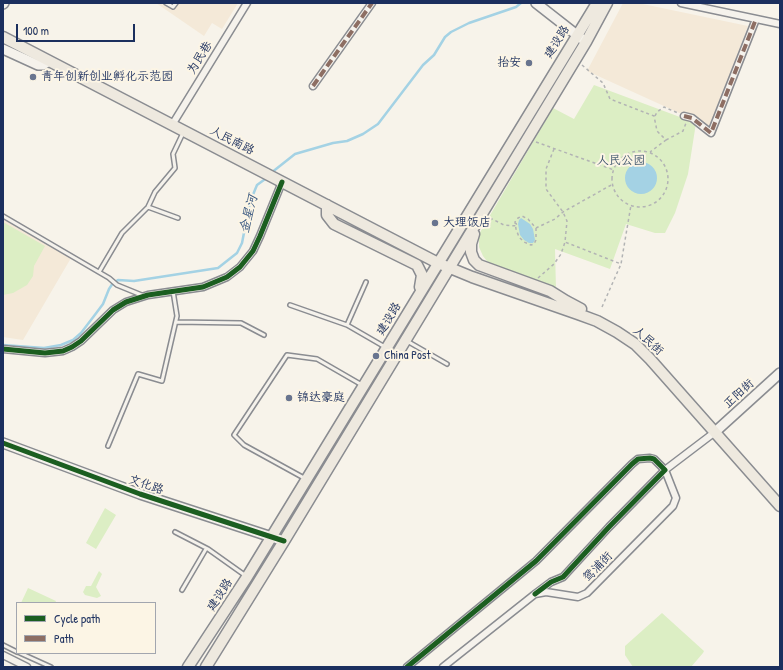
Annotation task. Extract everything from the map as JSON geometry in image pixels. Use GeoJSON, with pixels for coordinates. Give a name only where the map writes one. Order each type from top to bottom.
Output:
{"type":"FeatureCollection","features":[{"type":"Feature","properties":{"kind":"main road","name":"建设路"},"geometry":{"type":"LineString","coordinates":[[188,667],[247,577],[597,3]]}},
{"type":"Feature","properties":{"kind":"main road","name":"建设路"},"geometry":{"type":"LineString","coordinates":[[206,667],[586,42],[607,3]]}},
{"type":"Feature","properties":{"kind":"main road","name":"人民南路"},"geometry":{"type":"LineString","coordinates":[[3,37],[449,268]]}},
{"type":"Feature","properties":{"kind":"main road"},"geometry":{"type":"LineString","coordinates":[[327,205],[327,215],[334,224],[418,266],[421,271],[422,278],[418,296]]}},
{"type":"Feature","properties":{"kind":"main road"},"geometry":{"type":"LineString","coordinates":[[480,216],[471,244],[472,255],[478,265],[550,291],[595,317],[606,326]]}},
{"type":"Feature","properties":{"kind":"main road","name":"人民街"},"geometry":{"type":"LineString","coordinates":[[449,268],[572,311],[625,336],[644,352],[780,506]]}},
{"type":"Feature","properties":{"kind":"street","name":"为民巷"},"geometry":{"type":"LineString","coordinates":[[172,125],[247,3]]}},
{"type":"Feature","properties":{"kind":"street"},"geometry":{"type":"LineString","coordinates":[[313,86],[372,3]]}},
{"type":"Feature","properties":{"kind":"street"},"geometry":{"type":"LineString","coordinates":[[536,3],[586,42]]}},
{"type":"Feature","properties":{"kind":"street"},"geometry":{"type":"LineString","coordinates":[[681,3],[780,24]]}},
{"type":"Feature","properties":{"kind":"street"},"geometry":{"type":"LineString","coordinates":[[684,116],[692,118],[711,133],[756,19]]}},
{"type":"Feature","properties":{"kind":"street"},"geometry":{"type":"LineString","coordinates":[[3,50],[10,51],[38,65],[43,65],[49,61]]}},
{"type":"Feature","properties":{"kind":"street"},"geometry":{"type":"LineString","coordinates":[[3,350],[45,353],[66,350],[75,346],[84,339],[118,306],[129,300],[210,285],[226,277],[247,260],[258,241],[278,180]]}},
{"type":"Feature","properties":{"kind":"street","name":"正阳街"},"geometry":{"type":"LineString","coordinates":[[715,432],[780,373]]}},
{"type":"Feature","properties":{"kind":"street"},"geometry":{"type":"LineString","coordinates":[[443,667],[551,582],[563,577],[609,527],[665,470],[715,432]]}},
{"type":"Feature","properties":{"kind":"street","name":"文化路"},"geometry":{"type":"LineString","coordinates":[[3,443],[140,494],[284,541]]}},
{"type":"Feature","properties":{"kind":"street"},"geometry":{"type":"LineString","coordinates":[[407,667],[536,561],[638,459],[654,459],[665,470]]}},
{"type":"Feature","properties":{"kind":"street","name":"鸳浦街"},"geometry":{"type":"LineString","coordinates":[[535,594],[546,592],[578,597],[587,593],[673,506],[676,498],[665,470]]}},
{"type":"Feature","properties":{"kind":"street"},"geometry":{"type":"LineString","coordinates":[[3,655],[27,667]]}},
{"type":"Feature","properties":{"kind":"lane"},"geometry":{"type":"LineString","coordinates":[[166,3],[173,8],[176,3]]}},
{"type":"Feature","properties":{"kind":"lane"},"geometry":{"type":"LineString","coordinates":[[100,272],[122,232],[148,207],[155,192],[175,168],[173,154],[184,131]]}},
{"type":"Feature","properties":{"kind":"lane"},"geometry":{"type":"LineString","coordinates":[[148,207],[178,218]]}},
{"type":"Feature","properties":{"kind":"lane"},"geometry":{"type":"LineString","coordinates":[[3,216],[100,272],[117,285],[145,296]]}},
{"type":"Feature","properties":{"kind":"lane"},"geometry":{"type":"LineString","coordinates":[[347,325],[366,282]]}},
{"type":"Feature","properties":{"kind":"lane"},"geometry":{"type":"LineString","coordinates":[[108,446],[138,374],[162,382],[178,316],[173,291]]}},
{"type":"Feature","properties":{"kind":"lane"},"geometry":{"type":"LineString","coordinates":[[290,305],[347,325],[386,348]]}},
{"type":"Feature","properties":{"kind":"lane"},"geometry":{"type":"LineString","coordinates":[[176,322],[241,323],[264,335]]}},
{"type":"Feature","properties":{"kind":"lane"},"geometry":{"type":"LineString","coordinates":[[406,340],[447,364]]}},
{"type":"Feature","properties":{"kind":"lane"},"geometry":{"type":"LineString","coordinates":[[306,479],[244,445],[234,435],[287,355],[317,359],[363,385]]}},
{"type":"Feature","properties":{"kind":"lane"},"geometry":{"type":"LineString","coordinates":[[175,532],[206,548],[247,577]]}},
{"type":"Feature","properties":{"kind":"lane"},"geometry":{"type":"LineString","coordinates":[[182,590],[206,548]]}},
{"type":"Feature","properties":{"kind":"lane"},"geometry":{"type":"LineString","coordinates":[[3,645],[16,652]]}},
{"type":"Feature","properties":{"kind":"lane"},"geometry":{"type":"LineString","coordinates":[[22,654],[51,667]]}},
{"type":"Feature","properties":{"kind":"path"},"geometry":{"type":"LineString","coordinates":[[575,60],[603,83],[610,99],[654,116]]}},
{"type":"Feature","properties":{"kind":"path"},"geometry":{"type":"LineString","coordinates":[[650,152],[666,140],[683,131],[686,125],[684,116],[664,107],[654,116]]}},
{"type":"Feature","properties":{"kind":"path"},"geometry":{"type":"LineString","coordinates":[[654,116],[657,131],[666,140]]}},
{"type":"Feature","properties":{"kind":"path"},"geometry":{"type":"LineString","coordinates":[[527,139],[614,170]]}},
{"type":"Feature","properties":{"kind":"path"},"geometry":{"type":"LineString","coordinates":[[536,280],[554,264],[561,254],[565,242],[567,221],[563,212],[546,189],[546,169],[554,149]]}},
{"type":"Feature","properties":{"kind":"path"},"geometry":{"type":"LineString","coordinates":[[632,152],[650,152],[663,162],[668,178],[667,186],[663,194],[652,203],[640,206],[631,205],[618,196],[613,184],[614,170],[618,162],[624,156],[632,152]]}},
{"type":"Feature","properties":{"kind":"path"},"geometry":{"type":"LineString","coordinates":[[536,228],[555,219],[563,212],[613,184]]}},
{"type":"Feature","properties":{"kind":"path"},"geometry":{"type":"LineString","coordinates":[[602,307],[620,264],[631,205]]}},
{"type":"Feature","properties":{"kind":"path"},"geometry":{"type":"LineString","coordinates":[[480,216],[504,225],[516,226]]}},
{"type":"Feature","properties":{"kind":"path"},"geometry":{"type":"LineString","coordinates":[[522,216],[528,219],[536,228],[536,240],[534,244],[531,245],[524,242],[519,237],[516,226],[515,222],[518,218],[522,216]]}},
{"type":"Feature","properties":{"kind":"path"},"geometry":{"type":"LineString","coordinates":[[565,242],[620,264]]}},
{"type":"Feature","properties":{"kind":"shaded area"},"geometry":{"type":"Polygon","coordinates":[[[156,3],[238,3],[222,29],[212,23],[204,36],[156,3]]]}},
{"type":"Feature","properties":{"kind":"shaded area"},"geometry":{"type":"Polygon","coordinates":[[[623,3],[638,3],[748,26],[710,127],[587,71],[623,3]]]}},
{"type":"Feature","properties":{"kind":"shaded area"},"geometry":{"type":"Polygon","coordinates":[[[3,219],[71,258],[23,340],[3,337],[3,219]]]}},
{"type":"Feature","properties":{"kind":"green space","name":"人民公园"},"geometry":{"type":"Polygon","coordinates":[[[594,85],[696,123],[688,174],[675,213],[665,233],[655,233],[626,224],[610,269],[555,249],[556,290],[490,265],[483,256],[479,247],[479,234],[553,108],[574,119],[594,85]]]}},
{"type":"Feature","properties":{"kind":"green space"},"geometry":{"type":"Polygon","coordinates":[[[3,222],[45,246],[34,266],[33,276],[27,285],[13,293],[3,295],[3,222]]]}},
{"type":"Feature","properties":{"kind":"green space"},"geometry":{"type":"Polygon","coordinates":[[[105,508],[116,515],[96,549],[86,543],[105,508]]]}},
{"type":"Feature","properties":{"kind":"green space"},"geometry":{"type":"Polygon","coordinates":[[[99,571],[102,574],[96,587],[101,596],[97,598],[85,595],[83,592],[86,586],[91,586],[99,571]]]}},
{"type":"Feature","properties":{"kind":"green space"},"geometry":{"type":"Polygon","coordinates":[[[28,588],[56,601],[56,602],[21,602],[28,588]]]}},
{"type":"Feature","properties":{"kind":"green space"},"geometry":{"type":"Polygon","coordinates":[[[662,613],[704,651],[703,653],[691,667],[633,667],[625,655],[625,646],[662,613]]]}},
{"type":"Feature","properties":{"kind":"water"},"geometry":{"type":"Polygon","coordinates":[[[638,162],[644,162],[654,169],[657,178],[656,184],[650,191],[644,194],[638,194],[628,187],[625,181],[625,175],[632,165],[638,162]]]}},
{"type":"Feature","properties":{"kind":"water"},"geometry":{"type":"Polygon","coordinates":[[[521,218],[530,224],[533,229],[535,240],[533,243],[529,243],[524,240],[520,235],[518,224],[521,218]]]}},
{"type":"Feature","properties":{"kind":"waterway","name":"金星河"},"geometry":{"type":"LineString","coordinates":[[271,173],[295,154],[333,143],[347,141],[363,134],[378,124],[423,65],[434,55],[445,37],[451,32],[469,23],[516,7],[521,3]]}},
{"type":"Feature","properties":{"kind":"waterway","name":"金星河"},"geometry":{"type":"LineString","coordinates":[[3,345],[44,348],[61,345],[73,340],[81,333],[94,316],[103,304],[109,289],[113,283],[118,280],[134,281],[218,268],[237,253],[242,243],[250,202],[257,185],[268,177]]}},
{"type":"Feature","properties":{"kind":"marked path"},"geometry":{"type":"LineString","coordinates":[[313,86],[372,3]]}},
{"type":"Feature","properties":{"kind":"marked path"},"geometry":{"type":"LineString","coordinates":[[684,116],[692,118],[711,133],[756,19]]}},
{"type":"Feature","properties":{"kind":"cycle path"},"geometry":{"type":"LineString","coordinates":[[3,349],[45,353],[63,351],[81,341],[113,310],[126,302],[148,295],[203,287],[227,277],[240,267],[253,251],[282,182]]}},
{"type":"Feature","properties":{"kind":"cycle path"},"geometry":{"type":"LineString","coordinates":[[3,443],[140,494],[284,541]]}},
{"type":"Feature","properties":{"kind":"cycle path"},"geometry":{"type":"LineString","coordinates":[[407,667],[536,561],[632,464],[638,459],[654,459],[665,470],[609,527],[563,577],[551,582],[535,594]]}},
{"type":"Feature","properties":{"kind":"place","name":"抬安"},"geometry":{"type":"Point","coordinates":[529,63]}},
{"type":"Feature","properties":{"kind":"place","name":"青年创新创业孵化示范园"},"geometry":{"type":"Point","coordinates":[33,77]}},
{"type":"Feature","properties":{"kind":"place","name":"大理饭店"},"geometry":{"type":"Point","coordinates":[435,223]}},
{"type":"Feature","properties":{"kind":"place","name":"China Post"},"geometry":{"type":"Point","coordinates":[376,356]}},
{"type":"Feature","properties":{"kind":"place","name":"锦达豪庭"},"geometry":{"type":"Point","coordinates":[289,398]}}]}
